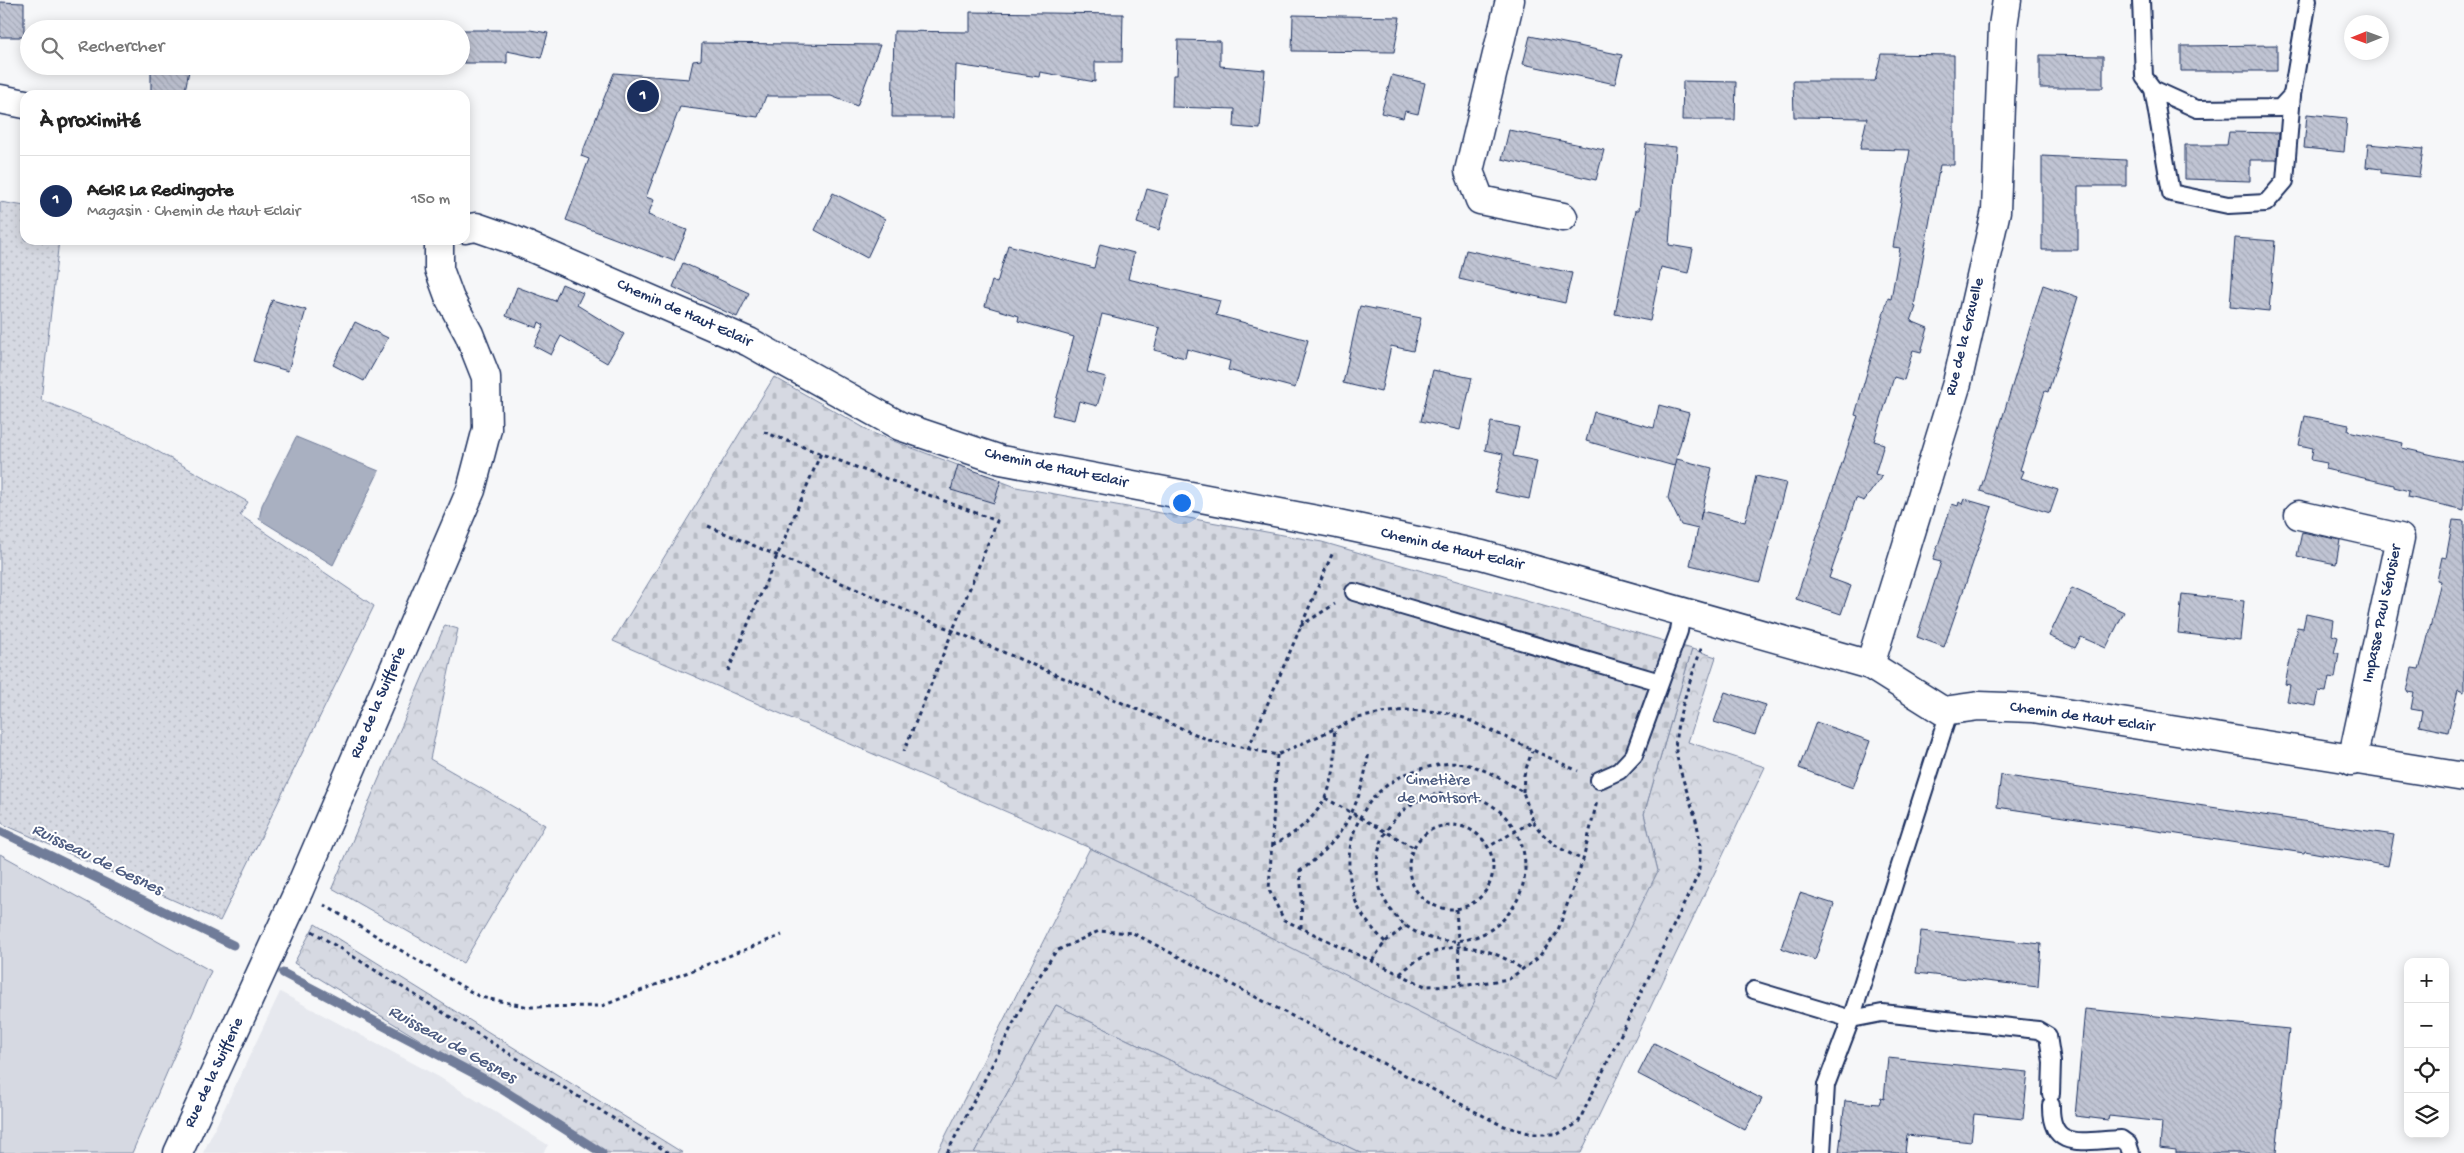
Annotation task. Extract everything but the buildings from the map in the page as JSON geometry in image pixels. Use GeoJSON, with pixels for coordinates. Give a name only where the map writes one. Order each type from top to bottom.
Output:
{"type":"FeatureCollection","features":[{"type":"Feature","properties":{"kind":"street"},"geometry":{"type":"LineString","coordinates":[[1510,0],[1469,171],[1480,200],[1563,217]]}},
{"type":"Feature","properties":{"kind":"street","name":"Rue de la Gravelle"},"geometry":{"type":"LineString","coordinates":[[1870,665],[1957,383],[1996,211],[2006,0]]}},
{"type":"Feature","properties":{"kind":"street"},"geometry":{"type":"LineString","coordinates":[[0,99],[20,103]]}},
{"type":"Feature","properties":{"kind":"street","name":"Chemin de Haut Eclair"},"geometry":{"type":"LineString","coordinates":[[470,228],[476,227],[514,240],[748,342],[900,426],[1001,460],[1338,524],[1482,555],[1870,665],[1943,712],[1979,706],[2033,708],[2352,761],[2464,777]]}},
{"type":"Feature","properties":{"kind":"street","name":"Rue de la Suifferie"},"geometry":{"type":"LineString","coordinates":[[178,1153],[299,890],[470,490],[488,429],[486,377],[469,334],[447,292],[440,269],[439,245]]}},
{"type":"Feature","properties":{"kind":"street","name":"Impasse Paul Sérusier"},"geometry":{"type":"LineString","coordinates":[[2299,515],[2400,538],[2352,761]]}},
{"type":"Feature","properties":{"kind":"lane"},"geometry":{"type":"LineString","coordinates":[[2140,0],[2144,77],[2153,90],[2171,193],[2228,205],[2266,203],[2285,181],[2292,95],[2308,0]]}},
{"type":"Feature","properties":{"kind":"lane"},"geometry":{"type":"LineString","coordinates":[[2153,90],[2197,109],[2280,108],[2292,95]]}},
{"type":"Feature","properties":{"kind":"lane"},"geometry":{"type":"LineString","coordinates":[[1354,592],[1660,682]]}},
{"type":"Feature","properties":{"kind":"lane"},"geometry":{"type":"LineString","coordinates":[[1599,780],[1619,771],[1634,755],[1679,631],[1682,612]]}},
{"type":"Feature","properties":{"kind":"lane"},"geometry":{"type":"LineString","coordinates":[[1822,1153],[1826,1085],[1851,1019],[1949,712]]}},
{"type":"Feature","properties":{"kind":"lane"},"geometry":{"type":"LineString","coordinates":[[1754,990],[1851,1019],[1882,1013],[2038,1030],[2048,1036],[2052,1062],[2050,1121],[2056,1134],[2067,1141],[2121,1139],[2128,1144],[2131,1153]]}},
{"type":"Feature","properties":{"kind":"path"},"geometry":{"type":"LineString","coordinates":[[764,432],[997,521],[904,751]]}},
{"type":"Feature","properties":{"kind":"path"},"geometry":{"type":"LineString","coordinates":[[728,670],[820,453]]}},
{"type":"Feature","properties":{"kind":"path"},"geometry":{"type":"LineString","coordinates":[[1248,749],[1333,551],[1338,524]]}},
{"type":"Feature","properties":{"kind":"path"},"geometry":{"type":"LineString","coordinates":[[708,526],[1209,740],[1277,756],[1358,718],[1382,712],[1405,710],[1444,712],[1464,718],[1532,751],[1599,780],[1598,798],[1583,860],[1557,932],[1538,958],[1509,979],[1461,985],[1424,986],[1284,920],[1269,890],[1277,756]]}},
{"type":"Feature","properties":{"kind":"path"},"geometry":{"type":"LineString","coordinates":[[1300,626],[1354,592]]}},
{"type":"Feature","properties":{"kind":"path"},"geometry":{"type":"LineString","coordinates":[[947,1153],[1031,989],[1056,951],[1099,932],[1133,933],[1501,1125],[1532,1134],[1558,1134],[1578,1123],[1698,875],[1702,854],[1700,834],[1676,750],[1676,734],[1704,638]]}},
{"type":"Feature","properties":{"kind":"path"},"geometry":{"type":"LineString","coordinates":[[1271,846],[1292,836],[1312,820],[1326,798],[1333,778],[1336,752],[1334,729]]}},
{"type":"Feature","properties":{"kind":"path"},"geometry":{"type":"LineString","coordinates":[[1301,928],[1302,898],[1300,871],[1329,847],[1343,831],[1360,794],[1369,751]]}},
{"type":"Feature","properties":{"kind":"path"},"geometry":{"type":"LineString","coordinates":[[1532,751],[1524,775],[1523,792],[1533,821],[1540,832],[1555,847],[1583,860]]}},
{"type":"Feature","properties":{"kind":"path"},"geometry":{"type":"LineString","coordinates":[[1385,942],[1367,923],[1356,903],[1348,875],[1350,846],[1359,816],[1380,791],[1406,773],[1438,764],[1471,765],[1523,792]]}},
{"type":"Feature","properties":{"kind":"path"},"geometry":{"type":"LineString","coordinates":[[1439,793],[1462,793],[1485,800],[1504,814],[1516,831],[1525,856],[1524,882],[1515,906],[1498,925],[1476,938],[1450,942],[1425,937],[1406,926],[1386,905],[1378,881],[1377,857],[1386,831],[1397,815],[1416,801],[1439,793]]}},
{"type":"Feature","properties":{"kind":"path"},"geometry":{"type":"LineString","coordinates":[[1326,798],[1413,847]]}},
{"type":"Feature","properties":{"kind":"path"},"geometry":{"type":"LineString","coordinates":[[1488,847],[1533,821]]}},
{"type":"Feature","properties":{"kind":"path"},"geometry":{"type":"LineString","coordinates":[[1446,825],[1460,826],[1473,831],[1488,847],[1493,865],[1492,878],[1486,891],[1476,902],[1464,908],[1449,910],[1435,907],[1423,900],[1414,888],[1409,875],[1409,861],[1413,847],[1422,836],[1434,828],[1446,825]]}},
{"type":"Feature","properties":{"kind":"path"},"geometry":{"type":"LineString","coordinates":[[299,890],[480,997],[529,1007],[602,1006],[782,935]]}},
{"type":"Feature","properties":{"kind":"path"},"geometry":{"type":"LineString","coordinates":[[1456,909],[1461,985]]}},
{"type":"Feature","properties":{"kind":"path"},"geometry":{"type":"LineString","coordinates":[[1372,961],[1385,942],[1406,926]]}},
{"type":"Feature","properties":{"kind":"path"},"geometry":{"type":"LineString","coordinates":[[311,930],[668,1153]]}},
{"type":"Feature","properties":{"kind":"path"},"geometry":{"type":"LineString","coordinates":[[1400,974],[1413,962],[1431,952],[1458,947],[1494,953],[1522,969]]}},
{"type":"Feature","properties":{"kind":"shaded area"},"geometry":{"type":"Polygon","coordinates":[[[280,992],[439,1077],[548,1145],[543,1153],[203,1153],[280,992]]]}},
{"type":"Feature","properties":{"kind":"green space"},"geometry":{"type":"Polygon","coordinates":[[[0,202],[20,205],[20,245],[58,245],[41,400],[132,437],[248,502],[240,515],[374,606],[220,921],[3,824],[0,818],[0,202]]]}},
{"type":"Feature","properties":{"kind":"green space","name":"Cimetière de Montsort"},"geometry":{"type":"Polygon","coordinates":[[[774,377],[875,434],[1016,487],[1322,542],[1692,649],[1644,814],[1658,871],[1554,1080],[1090,848],[613,641],[774,377]]]}},
{"type":"Feature","properties":{"kind":"green space"},"geometry":{"type":"Polygon","coordinates":[[[445,625],[458,629],[430,759],[545,825],[463,963],[332,888],[445,625]]]}},
{"type":"Feature","properties":{"kind":"green space"},"geometry":{"type":"Polygon","coordinates":[[[1692,649],[1716,657],[1688,742],[1765,767],[1581,1153],[1361,1153],[1056,1005],[974,1153],[937,1153],[1090,848],[1169,886],[1658,871],[1644,814],[1692,649]]]}},
{"type":"Feature","properties":{"kind":"green space"},"geometry":{"type":"Polygon","coordinates":[[[0,854],[211,971],[132,1153],[0,1153],[0,854]]]}},
{"type":"Feature","properties":{"kind":"green space"},"geometry":{"type":"Polygon","coordinates":[[[315,924],[683,1153],[606,1153],[294,963],[315,924]]]}},
{"type":"Feature","properties":{"kind":"green space"},"geometry":{"type":"Polygon","coordinates":[[[1056,1005],[1361,1153],[974,1153],[1056,1005]]]}},
{"type":"Feature","properties":{"kind":"water"},"geometry":{"type":"Polygon","coordinates":[[[296,437],[379,471],[333,565],[259,519],[262,505],[296,437]]]}},
{"type":"Feature","properties":{"kind":"waterway","name":"Ruisseau de Gesnes"},"geometry":{"type":"LineString","coordinates":[[0,831],[233,945]]}},
{"type":"Feature","properties":{"kind":"waterway","name":"Ruisseau de Gesnes"},"geometry":{"type":"LineString","coordinates":[[283,973],[492,1083],[602,1153]]}},
{"type":"Feature","properties":{"kind":"place","name":"AGIR La Redingote"},"geometry":{"type":"Point","coordinates":[643,96]}}]}
